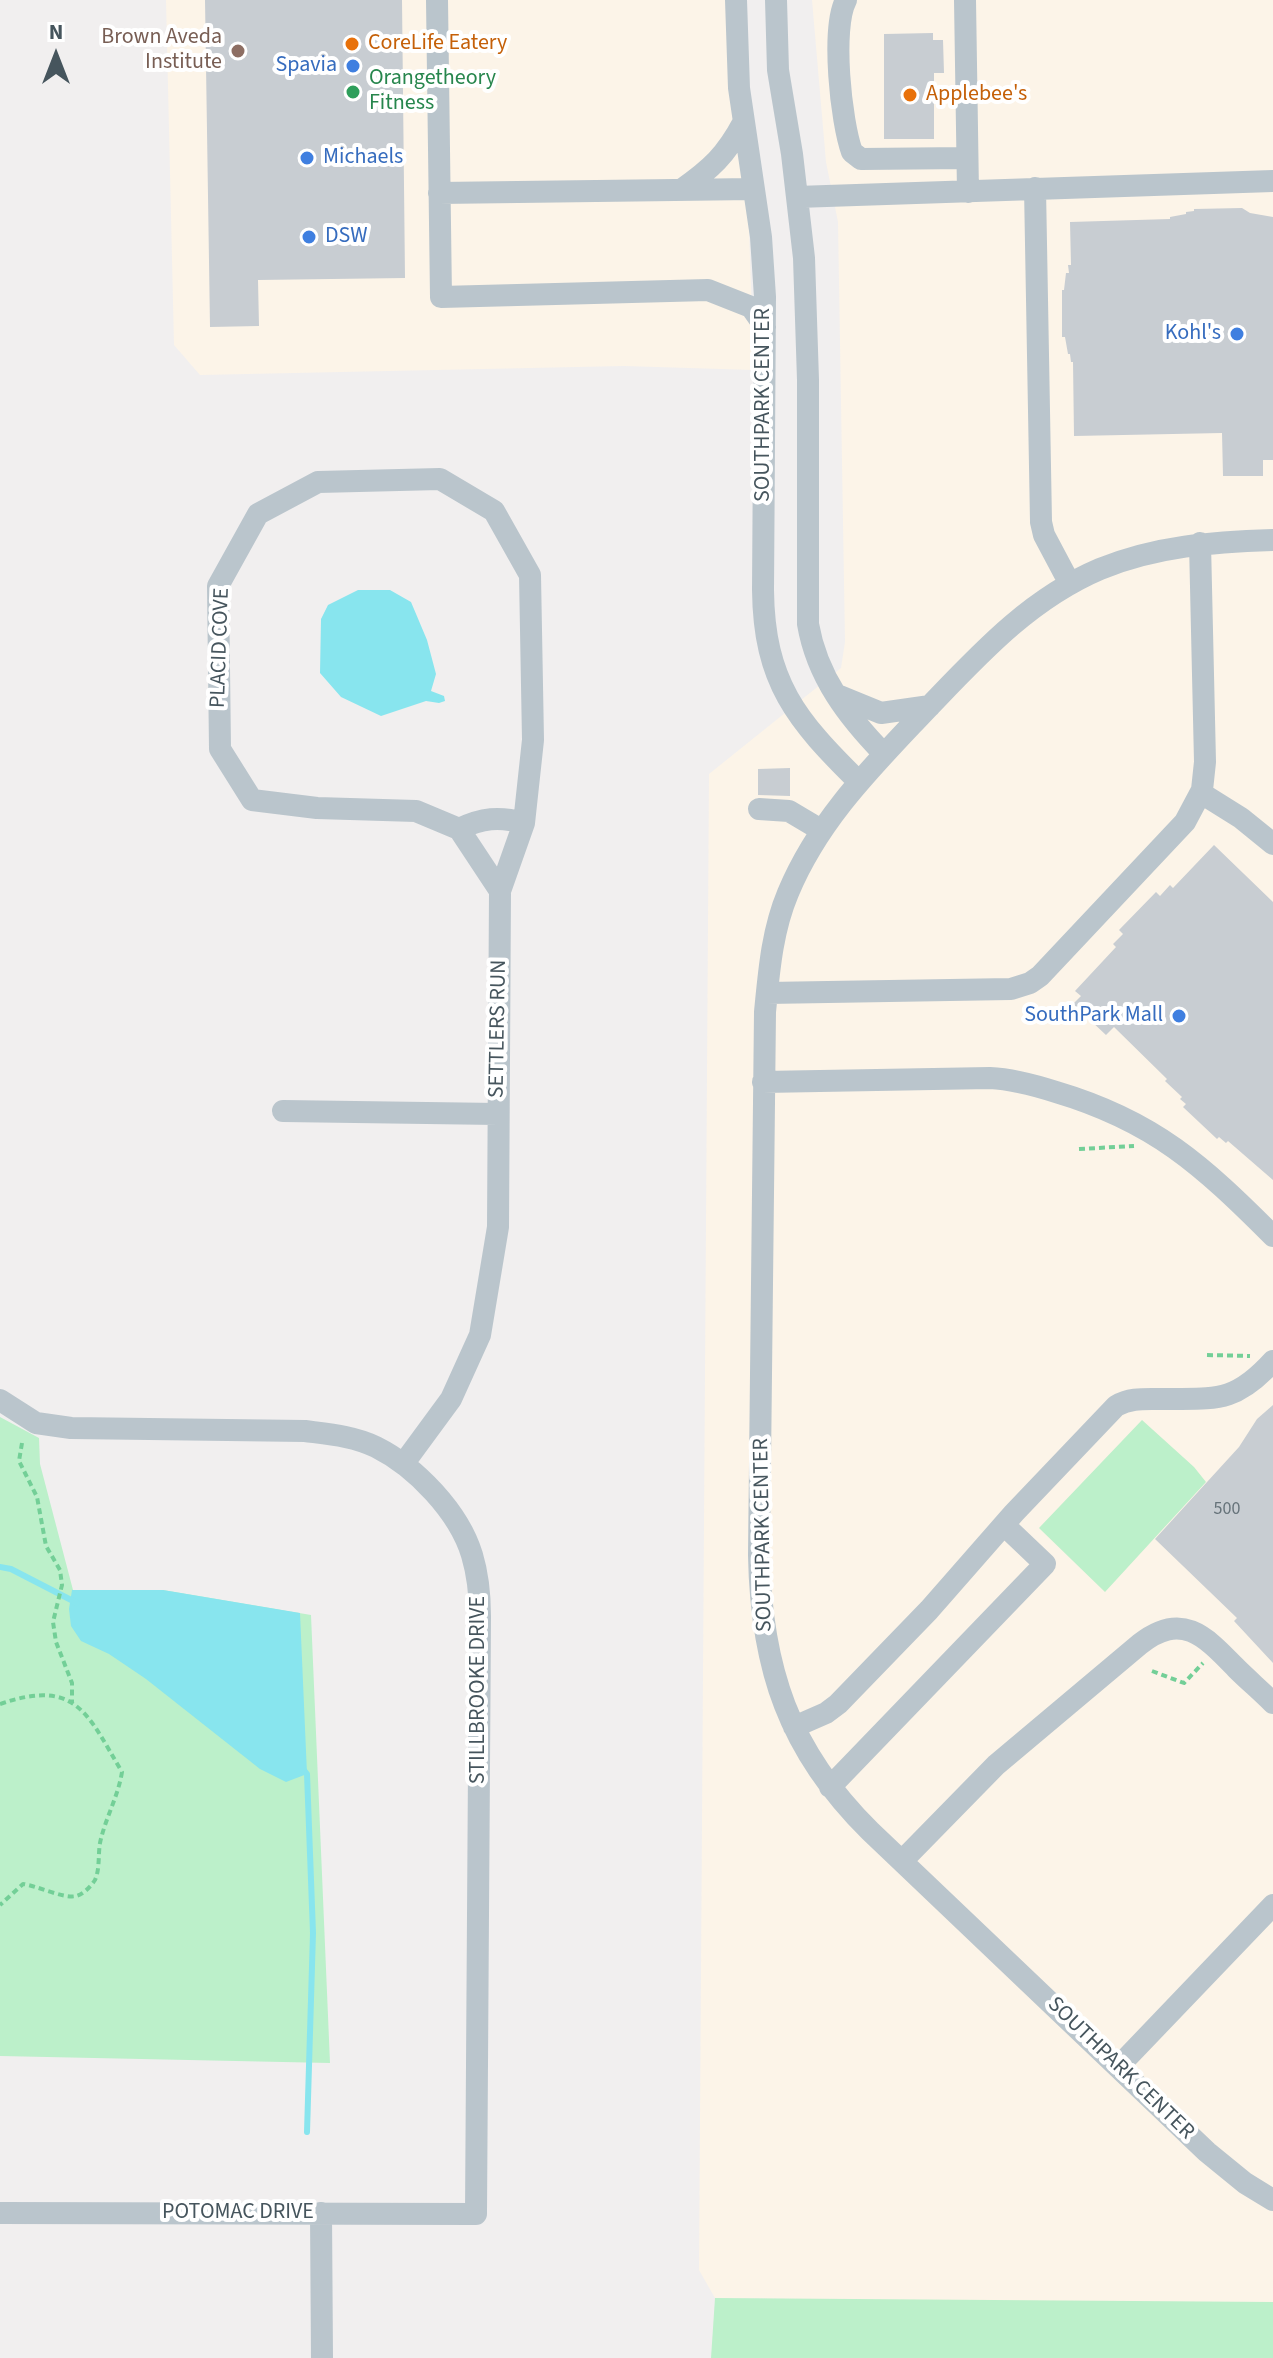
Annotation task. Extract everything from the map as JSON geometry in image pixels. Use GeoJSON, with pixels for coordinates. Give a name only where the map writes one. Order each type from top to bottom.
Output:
{"type":"FeatureCollection","features":[{"type":"Feature","properties":{"kind":"street"},"geometry":{"type":"LineString","coordinates":[[437,0],[441,297],[708,290],[751,307],[765,327]]}},
{"type":"Feature","properties":{"kind":"street","name":"SOUTHPARK CENTER"},"geometry":{"type":"LineString","coordinates":[[736,0],[743,123],[762,249],[765,327],[763,598],[769,652],[783,689],[803,724],[859,782]]}},
{"type":"Feature","properties":{"kind":"street","name":"SOUTHPARK CENTER"},"geometry":{"type":"LineString","coordinates":[[776,0],[778,70],[804,258],[808,380],[807,613],[813,648],[821,670],[855,724],[884,754]]}},
{"type":"Feature","properties":{"kind":"street"},"geometry":{"type":"LineString","coordinates":[[846,0],[839,15],[839,41],[843,106],[852,152],[861,159],[967,158]]}},
{"type":"Feature","properties":{"kind":"street"},"geometry":{"type":"LineString","coordinates":[[965,0],[968,192]]}},
{"type":"Feature","properties":{"kind":"street"},"geometry":{"type":"LineString","coordinates":[[681,190],[715,165],[728,150],[743,123]]}},
{"type":"Feature","properties":{"kind":"street"},"geometry":{"type":"LineString","coordinates":[[797,197],[1273,181]]}},
{"type":"Feature","properties":{"kind":"street"},"geometry":{"type":"LineString","coordinates":[[1035,188],[1041,522],[1044,535],[1070,584]]}},
{"type":"Feature","properties":{"kind":"street"},"geometry":{"type":"LineString","coordinates":[[439,193],[753,189]]}},
{"type":"Feature","properties":{"kind":"street","name":"PLACID COVE"},"geometry":{"type":"LineString","coordinates":[[459,829],[416,811],[317,808],[252,800],[220,749],[218,586],[258,514],[318,482],[440,479],[494,511],[530,575]]}},
{"type":"Feature","properties":{"kind":"street","name":"SOUTHPARK CENTER"},"geometry":{"type":"LineString","coordinates":[[1273,540],[1200,543],[1142,554],[1098,570],[1024,613],[843,798],[800,867],[774,934],[767,993],[763,1082],[760,1587],[768,1653],[779,1691],[794,1727],[830,1787],[902,1861],[1207,2152],[1245,2183],[1273,2200]]}},
{"type":"Feature","properties":{"kind":"street"},"geometry":{"type":"LineString","coordinates":[[767,993],[1002,989],[1030,983],[1060,955],[1185,822],[1201,793],[1205,752],[1200,543]]}},
{"type":"Feature","properties":{"kind":"street","name":"SETTLERS RUN"},"geometry":{"type":"LineString","coordinates":[[404,1463],[451,1399],[480,1335],[498,1227],[500,891],[524,823],[533,740],[530,575]]}},
{"type":"Feature","properties":{"kind":"street"},"geometry":{"type":"LineString","coordinates":[[836,694],[865,709],[881,713],[930,706]]}},
{"type":"Feature","properties":{"kind":"street"},"geometry":{"type":"LineString","coordinates":[[1201,793],[1241,818],[1273,844]]}},
{"type":"Feature","properties":{"kind":"street"},"geometry":{"type":"LineString","coordinates":[[759,809],[789,811],[821,830]]}},
{"type":"Feature","properties":{"kind":"street"},"geometry":{"type":"LineString","coordinates":[[500,891],[459,829],[491,818],[503,817],[524,823]]}},
{"type":"Feature","properties":{"kind":"street"},"geometry":{"type":"LineString","coordinates":[[763,1082],[990,1078],[1040,1087],[1110,1110],[1160,1136],[1197,1164],[1273,1236]]}},
{"type":"Feature","properties":{"kind":"street"},"geometry":{"type":"LineString","coordinates":[[283,1111],[498,1114]]}},
{"type":"Feature","properties":{"kind":"street"},"geometry":{"type":"LineString","coordinates":[[794,1727],[826,1713],[838,1704],[929,1610],[1116,1406],[1137,1399],[1229,1396],[1249,1386],[1273,1361]]}},
{"type":"Feature","properties":{"kind":"street","name":"STILLBROOKE DRIVE"},"geometry":{"type":"LineString","coordinates":[[0,1400],[36,1423],[71,1428],[305,1431],[341,1436],[374,1446],[404,1463],[443,1504],[458,1526],[471,1553],[479,1587],[476,2214]]}},
{"type":"Feature","properties":{"kind":"street"},"geometry":{"type":"LineString","coordinates":[[830,1787],[1045,1564],[1004,1525]]}},
{"type":"Feature","properties":{"kind":"street"},"geometry":{"type":"LineString","coordinates":[[902,1861],[996,1765],[1140,1644],[1164,1629],[1190,1630],[1206,1638],[1273,1703]]}},
{"type":"Feature","properties":{"kind":"street"},"geometry":{"type":"LineString","coordinates":[[1118,2067],[1273,1905]]}},
{"type":"Feature","properties":{"kind":"street","name":"POTOMAC DRIVE"},"geometry":{"type":"LineString","coordinates":[[0,2213],[476,2214]]}},
{"type":"Feature","properties":{"kind":"street"},"geometry":{"type":"LineString","coordinates":[[321,2213],[322,2358]]}},
{"type":"Feature","properties":{"kind":"path"},"geometry":{"type":"LineString","coordinates":[[1079,1149],[1140,1146]]}},
{"type":"Feature","properties":{"kind":"path"},"geometry":{"type":"LineString","coordinates":[[1207,1355],[1250,1356]]}},
{"type":"Feature","properties":{"kind":"path"},"geometry":{"type":"LineString","coordinates":[[22,1443],[19,1461],[37,1497],[46,1546],[60,1570],[61,1587],[53,1622],[56,1642],[72,1683],[72,1702]]}},
{"type":"Feature","properties":{"kind":"path"},"geometry":{"type":"LineString","coordinates":[[1152,1671],[1184,1683],[1208,1659]]}},
{"type":"Feature","properties":{"kind":"path"},"geometry":{"type":"LineString","coordinates":[[0,1704],[28,1694],[66,1697],[81,1710],[122,1772],[99,1846],[96,1878],[88,1889],[76,1896],[60,1896],[41,1887],[23,1884],[0,1905]]}},
{"type":"Feature","properties":{"kind":"shaded area"},"geometry":{"type":"Polygon","coordinates":[[[166,0],[726,0],[749,230],[754,370],[624,366],[200,375],[174,345],[166,0]]]}},
{"type":"Feature","properties":{"kind":"shaded area"},"geometry":{"type":"Polygon","coordinates":[[[812,0],[1273,0],[1273,2305],[715,2298],[699,2270],[709,774],[841,668],[845,642],[838,222],[826,162],[812,0]]]}},
{"type":"Feature","properties":{"kind":"green space"},"geometry":{"type":"Polygon","coordinates":[[[0,1417],[39,1438],[40,1464],[73,1590],[163,1590],[311,1615],[330,2063],[0,2056],[0,1417]]]}},
{"type":"Feature","properties":{"kind":"green space"},"geometry":{"type":"Polygon","coordinates":[[[1142,1420],[1194,1467],[1206,1482],[1105,1592],[1039,1528],[1142,1420]]]}},
{"type":"Feature","properties":{"kind":"green space"},"geometry":{"type":"Polygon","coordinates":[[[715,2298],[1273,2302],[1273,2358],[711,2358],[715,2298]]]}},
{"type":"Feature","properties":{"kind":"water"},"geometry":{"type":"Polygon","coordinates":[[[358,590],[390,590],[411,602],[427,640],[436,674],[431,691],[444,696],[445,701],[426,701],[381,716],[341,697],[320,673],[321,619],[328,605],[358,590]]]}},
{"type":"Feature","properties":{"kind":"water"},"geometry":{"type":"Polygon","coordinates":[[[72,1590],[163,1590],[300,1613],[307,1774],[286,1782],[260,1769],[146,1679],[109,1654],[81,1641],[71,1626],[69,1609],[72,1590]]]}},
{"type":"Feature","properties":{"kind":"building"},"geometry":{"type":"Polygon","coordinates":[[[205,0],[402,0],[405,278],[258,280],[259,326],[210,327],[205,0]]]}},
{"type":"Feature","properties":{"kind":"building","name":"Applebee's"},"geometry":{"type":"Polygon","coordinates":[[[933,33],[933,40],[943,40],[944,73],[934,73],[934,139],[884,139],[884,34],[933,33]]]}},
{"type":"Feature","properties":{"kind":"building"},"geometry":{"type":"Polygon","coordinates":[[[1242,208],[1250,213],[1273,217],[1273,460],[1263,460],[1263,476],[1223,476],[1222,433],[1074,436],[1073,362],[1065,337],[1062,337],[1062,290],[1066,273],[1069,273],[1068,265],[1071,265],[1070,222],[1170,219],[1194,209],[1242,208]]]}},
{"type":"Feature","properties":{"kind":"building"},"geometry":{"type":"Polygon","coordinates":[[[790,768],[790,796],[758,795],[758,769],[790,768]]]}},
{"type":"Feature","properties":{"kind":"building","name":"SouthPark Mall"},"geometry":{"type":"Polygon","coordinates":[[[1214,845],[1273,902],[1273,1180],[1228,1141],[1217,1139],[1183,1107],[1186,1104],[1180,1099],[1182,1097],[1165,1081],[1167,1079],[1114,1027],[1106,1035],[1073,1004],[1081,996],[1075,991],[1116,947],[1113,944],[1123,934],[1119,930],[1156,892],[1160,896],[1170,885],[1173,888],[1214,845]]]}},
{"type":"Feature","properties":{"kind":"building"},"geometry":{"type":"Polygon","coordinates":[[[1273,1405],[1273,1663],[1234,1621],[1237,1618],[1155,1539],[1239,1447],[1257,1419],[1273,1405]]]}},
{"type":"Feature","properties":{"kind":"waterway"},"geometry":{"type":"LineString","coordinates":[[0,1567],[11,1569],[77,1603]]}},
{"type":"Feature","properties":{"kind":"waterway"},"geometry":{"type":"LineString","coordinates":[[303,1769],[307,1774],[313,1933],[307,2132]]}},
{"type":"Feature","properties":{"kind":"place","name":"CoreLife Eatery"},"geometry":{"type":"Point","coordinates":[352,44]}},
{"type":"Feature","properties":{"kind":"place","name":"Brown Aveda Institute"},"geometry":{"type":"Point","coordinates":[238,51]}},
{"type":"Feature","properties":{"kind":"place","name":"Spavia"},"geometry":{"type":"Point","coordinates":[353,66]}},
{"type":"Feature","properties":{"kind":"place","name":"Orangetheory Fitness"},"geometry":{"type":"Point","coordinates":[353,92]}},
{"type":"Feature","properties":{"kind":"place","name":"Applebee's"},"geometry":{"type":"Point","coordinates":[910,95]}},
{"type":"Feature","properties":{"kind":"place","name":"Michaels"},"geometry":{"type":"Point","coordinates":[307,158]}},
{"type":"Feature","properties":{"kind":"place","name":"DSW"},"geometry":{"type":"Point","coordinates":[309,237]}},
{"type":"Feature","properties":{"kind":"place","name":"Kohl's"},"geometry":{"type":"Point","coordinates":[1237,334]}},
{"type":"Feature","properties":{"kind":"place","name":"SouthPark Mall"},"geometry":{"type":"Point","coordinates":[1179,1016]}}]}
